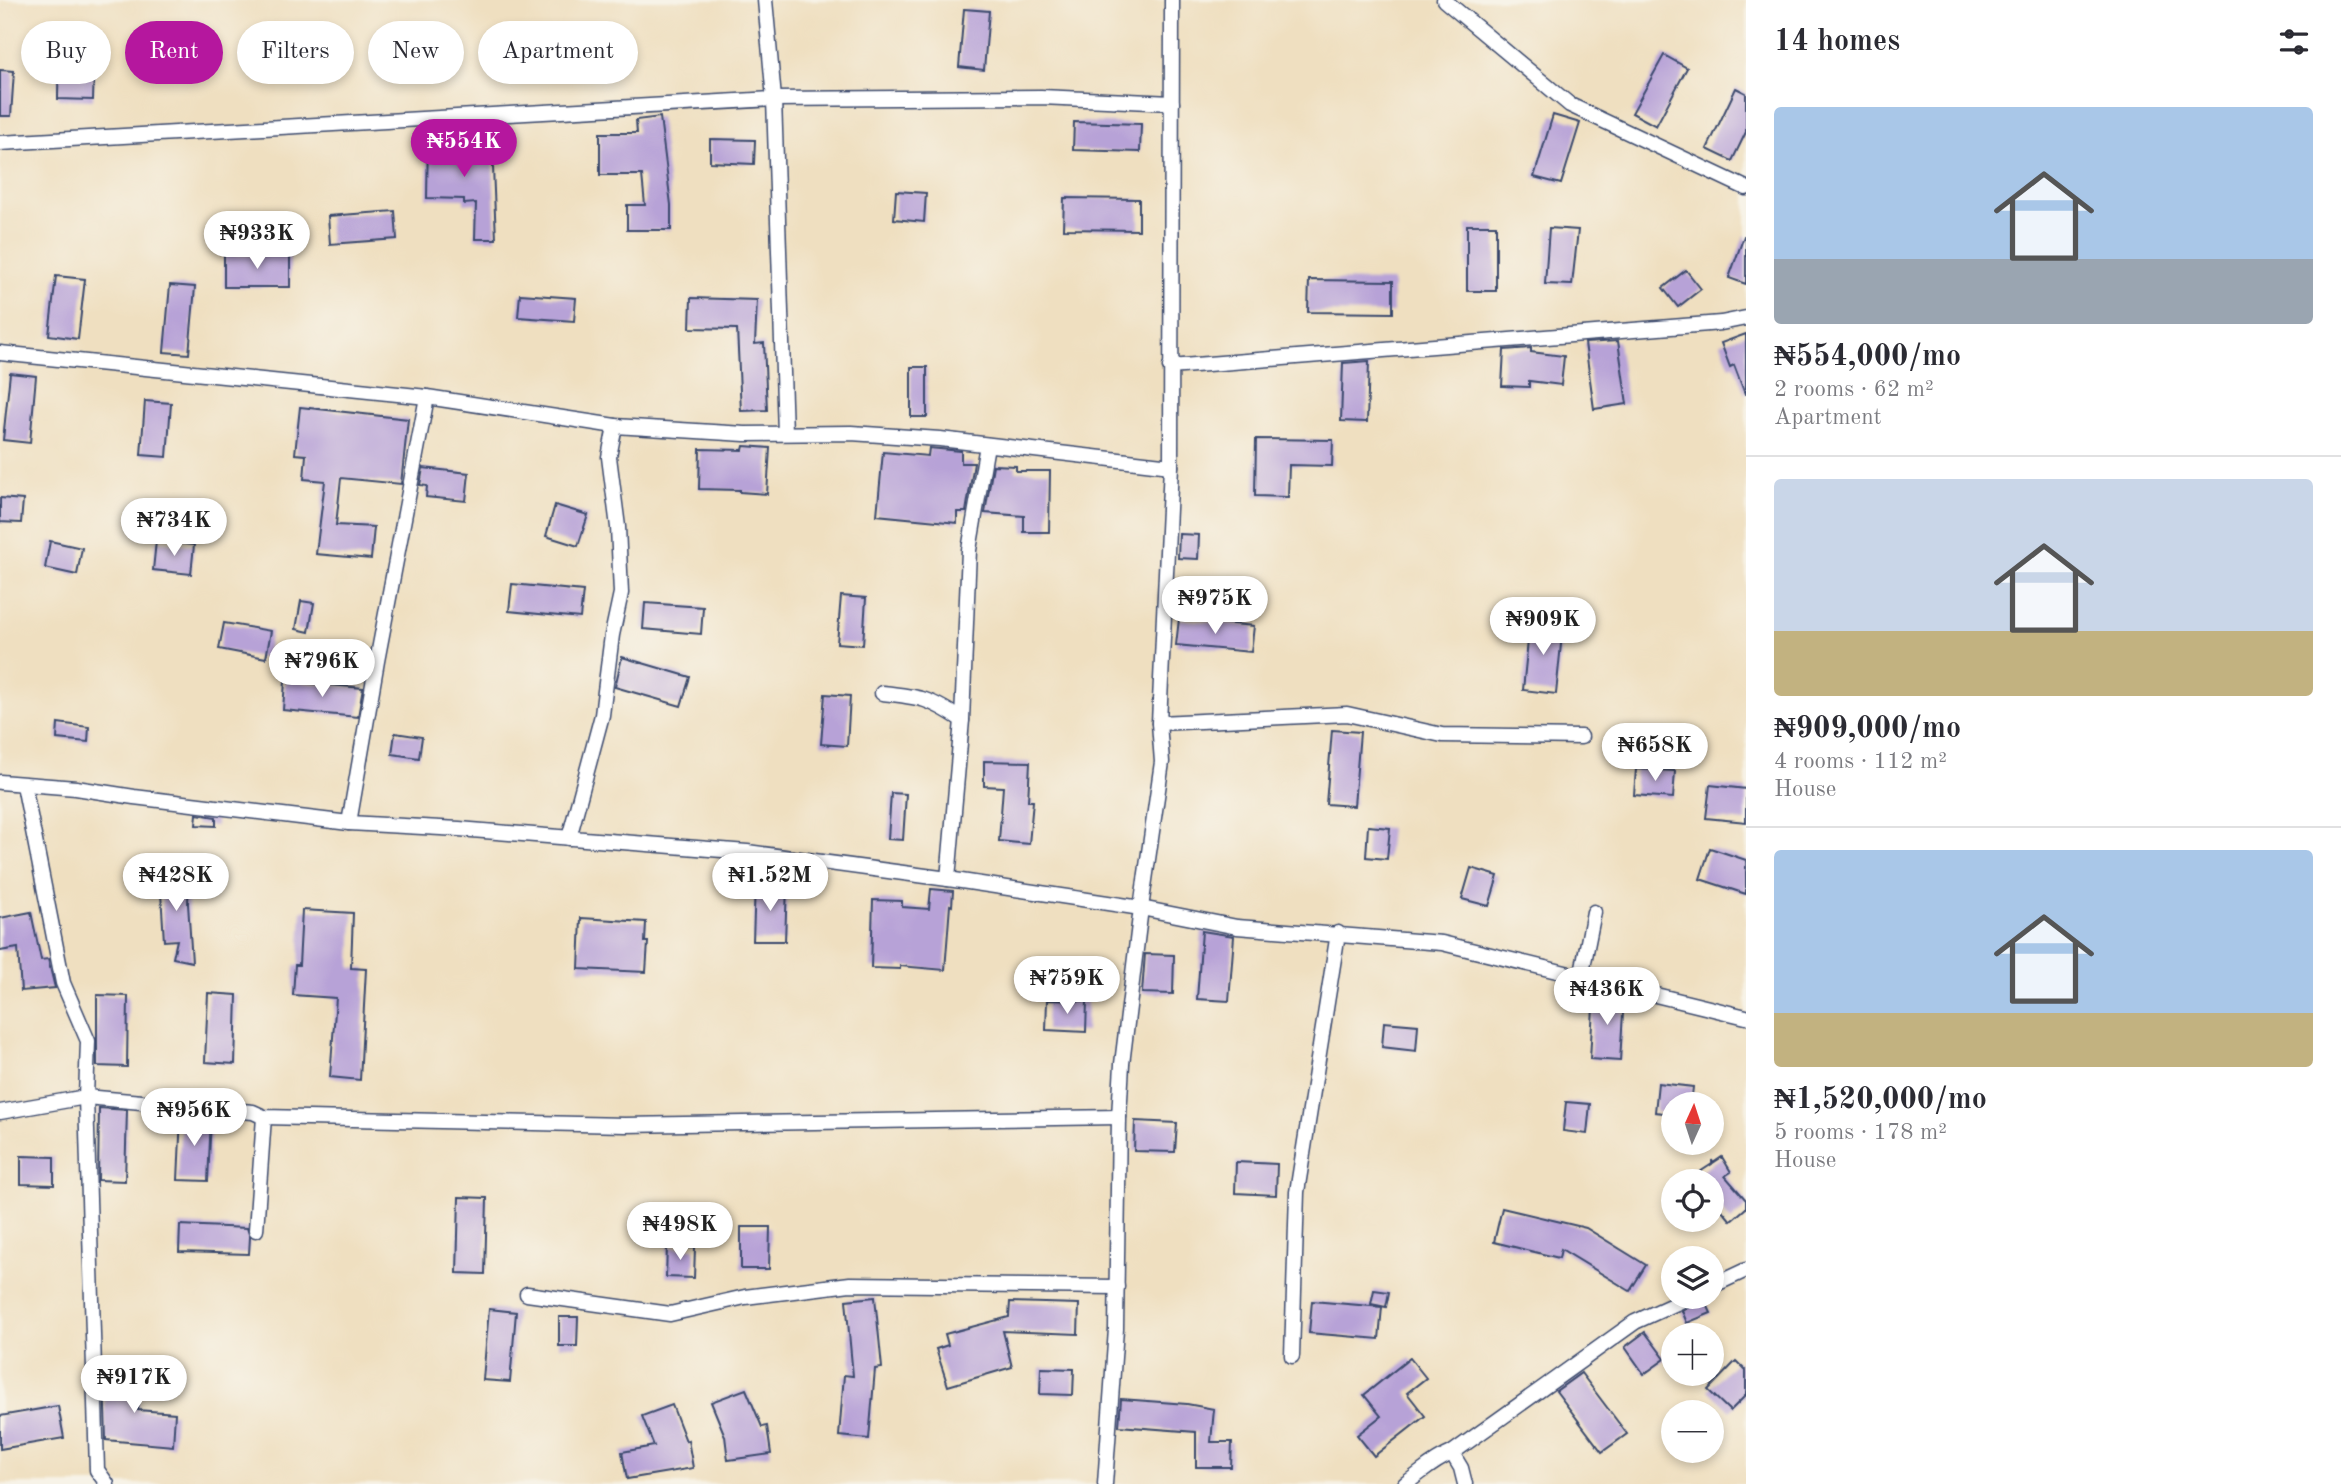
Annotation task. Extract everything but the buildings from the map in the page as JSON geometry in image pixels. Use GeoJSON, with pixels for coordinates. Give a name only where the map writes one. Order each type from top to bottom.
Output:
{"type":"FeatureCollection","features":[{"type":"Feature","properties":{"kind":"street"},"geometry":{"type":"LineString","coordinates":[[765,0],[774,99],[785,433]]}},
{"type":"Feature","properties":{"kind":"street"},"geometry":{"type":"LineString","coordinates":[[1105,1484],[1116,1329],[1122,1064],[1162,762],[1159,723],[1171,466],[1172,0]]}},
{"type":"Feature","properties":{"kind":"street"},"geometry":{"type":"LineString","coordinates":[[1444,0],[1570,106],[1746,188]]}},
{"type":"Feature","properties":{"kind":"street"},"geometry":{"type":"LineString","coordinates":[[0,143],[774,99],[1041,97],[1172,103]]}},
{"type":"Feature","properties":{"kind":"street"},"geometry":{"type":"LineString","coordinates":[[1170,366],[1707,324],[1746,318]]}},
{"type":"Feature","properties":{"kind":"street"},"geometry":{"type":"LineString","coordinates":[[0,353],[427,397],[615,426],[746,434],[851,433],[1171,466]]}},
{"type":"Feature","properties":{"kind":"street"},"geometry":{"type":"LineString","coordinates":[[349,823],[427,397]]}},
{"type":"Feature","properties":{"kind":"street"},"geometry":{"type":"LineString","coordinates":[[569,838],[603,715],[612,635],[621,593],[618,527],[609,457],[615,426]]}},
{"type":"Feature","properties":{"kind":"street"},"geometry":{"type":"LineString","coordinates":[[948,879],[962,720],[969,550],[987,445]]}},
{"type":"Feature","properties":{"kind":"street"},"geometry":{"type":"LineString","coordinates":[[882,693],[926,698],[962,720]]}},
{"type":"Feature","properties":{"kind":"street"},"geometry":{"type":"LineString","coordinates":[[1159,723],[1347,714],[1442,735],[1581,737]]}},
{"type":"Feature","properties":{"kind":"street"},"geometry":{"type":"LineString","coordinates":[[0,782],[76,788],[349,823],[747,852],[1141,908],[1237,927],[1442,943],[1746,1017]]}},
{"type":"Feature","properties":{"kind":"street"},"geometry":{"type":"LineString","coordinates":[[24,785],[62,983],[88,1041],[86,1097],[97,1470],[107,1484]]}},
{"type":"Feature","properties":{"kind":"street"},"geometry":{"type":"LineString","coordinates":[[1581,977],[1594,912]]}},
{"type":"Feature","properties":{"kind":"street"},"geometry":{"type":"LineString","coordinates":[[1292,1356],[1297,1192],[1338,933]]}},
{"type":"Feature","properties":{"kind":"street"},"geometry":{"type":"LineString","coordinates":[[0,1112],[86,1097],[253,1112],[264,1117],[625,1125],[1119,1117]]}},
{"type":"Feature","properties":{"kind":"street"},"geometry":{"type":"LineString","coordinates":[[256,1230],[264,1117]]}},
{"type":"Feature","properties":{"kind":"street"},"geometry":{"type":"LineString","coordinates":[[1724,1280],[1746,1270]]}},
{"type":"Feature","properties":{"kind":"street"},"geometry":{"type":"LineString","coordinates":[[527,1294],[670,1314],[745,1297],[850,1284],[1117,1287]]}},
{"type":"Feature","properties":{"kind":"street"},"geometry":{"type":"LineString","coordinates":[[1405,1484],[1425,1479],[1437,1459],[1452,1453],[1635,1322],[1664,1309]]}},
{"type":"Feature","properties":{"kind":"street"},"geometry":{"type":"LineString","coordinates":[[1452,1453],[1461,1468],[1465,1484]]}}]}
